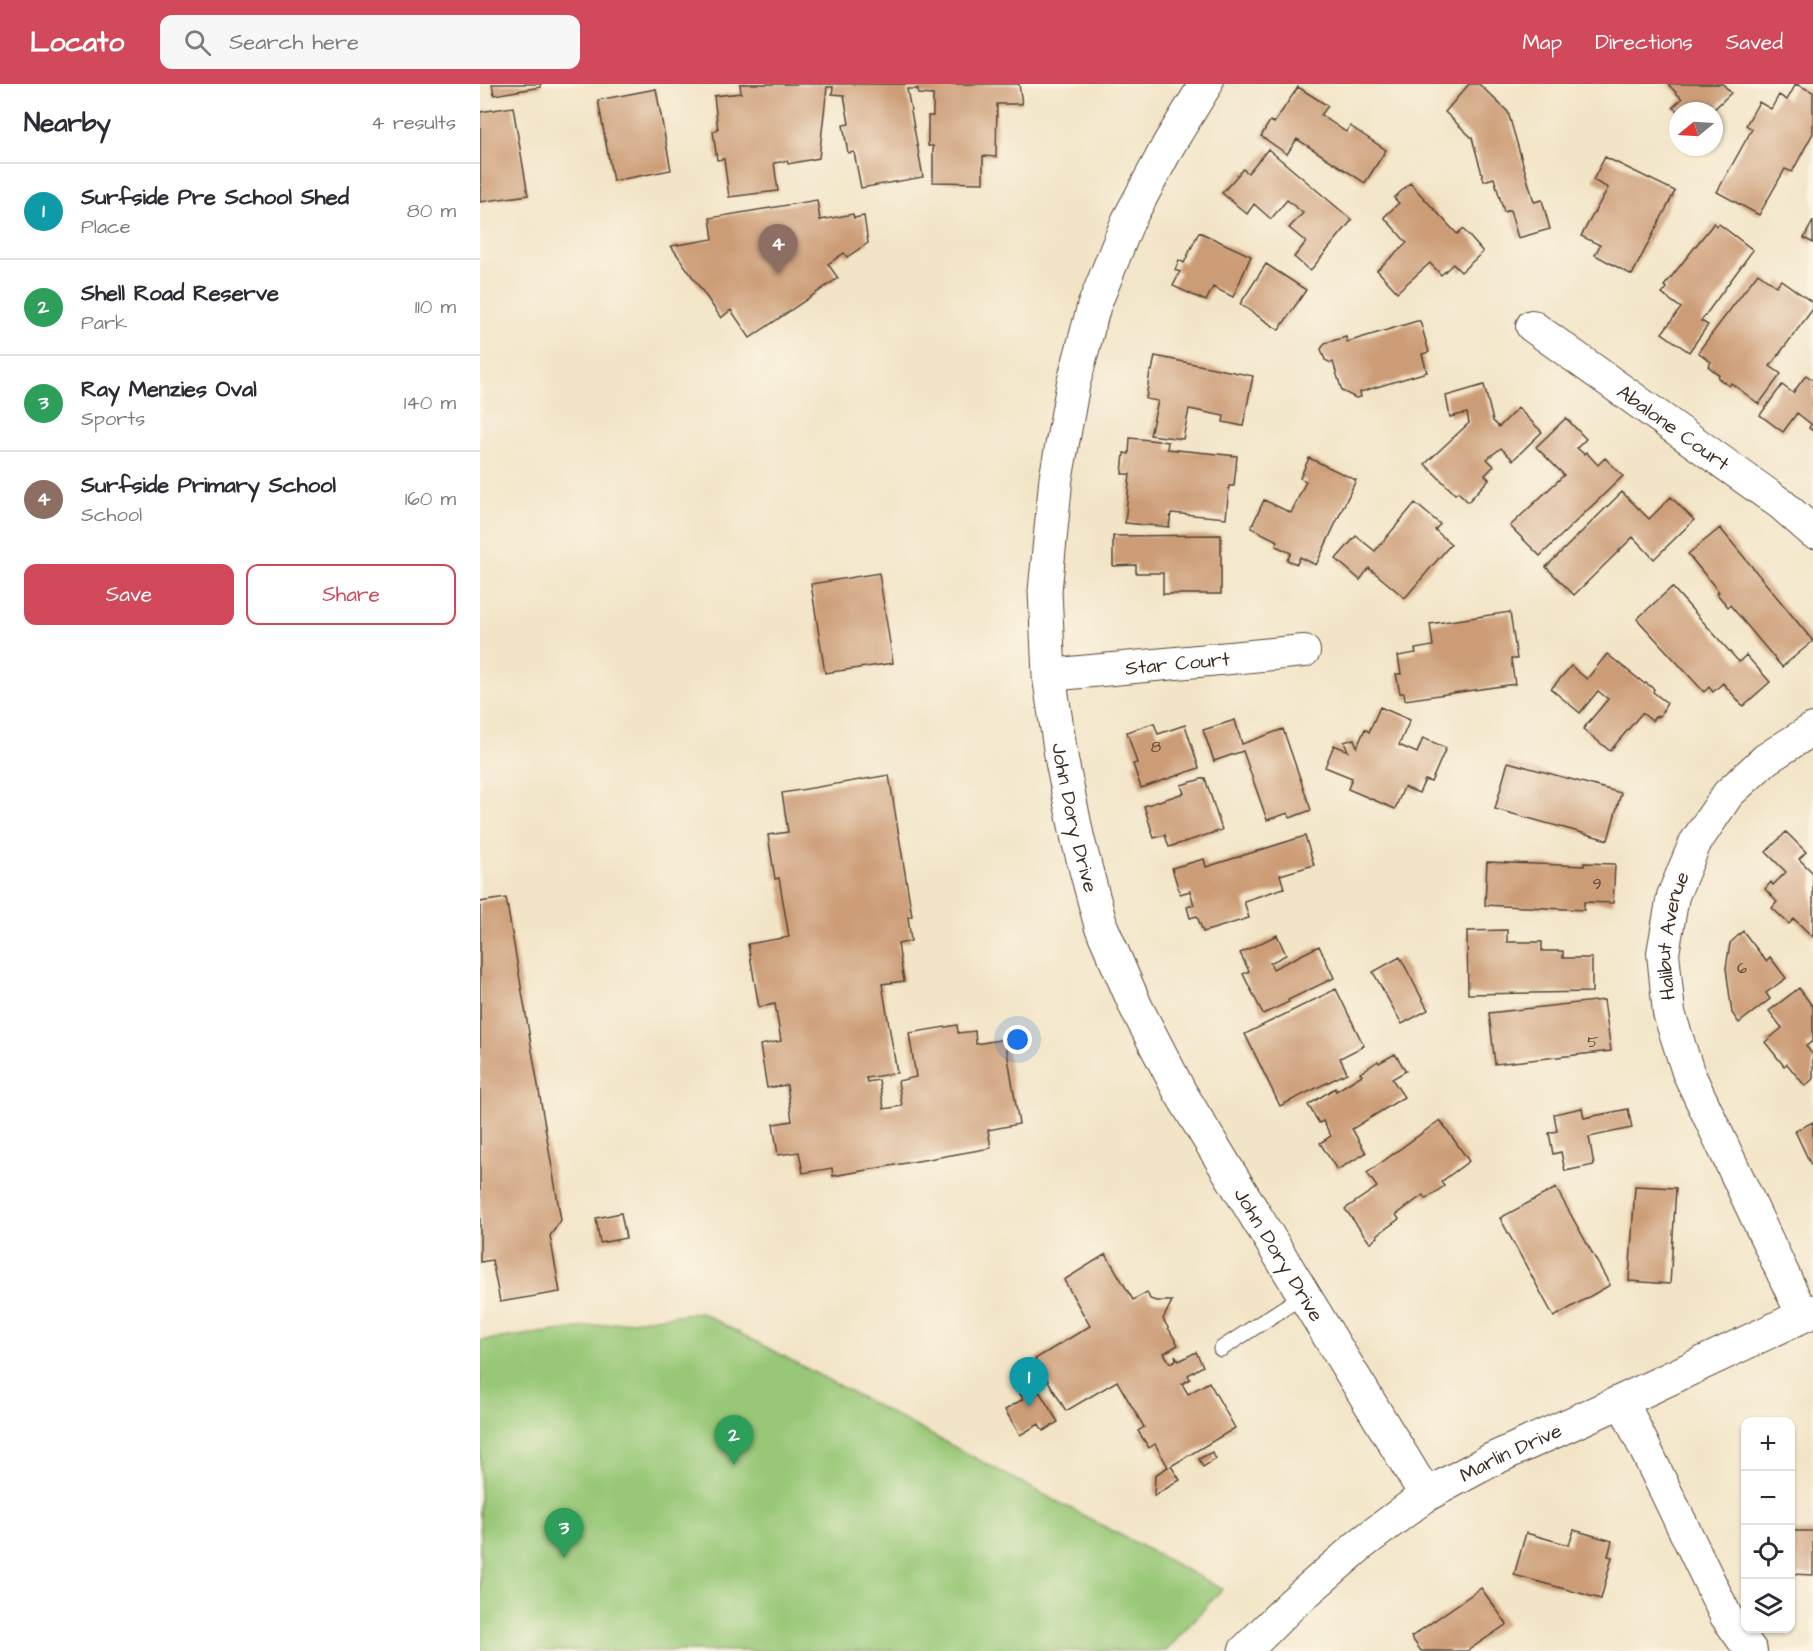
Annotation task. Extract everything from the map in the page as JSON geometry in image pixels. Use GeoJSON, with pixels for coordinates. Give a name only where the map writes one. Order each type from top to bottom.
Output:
{"type":"FeatureCollection","features":[{"type":"Feature","properties":{"kind":"street","name":"John Dory Drive"},"geometry":{"type":"LineString","coordinates":[[1206,84],[1169,144],[1128,221],[1094,306],[1073,385],[1056,478],[1045,591],[1049,675],[1062,762],[1078,840],[1101,926],[1136,1007],[1180,1092],[1426,1495]]}},
{"type":"Feature","properties":{"kind":"street","name":"Abalone Court"},"geometry":{"type":"LineString","coordinates":[[1532,326],[1780,504],[1813,532]]}},
{"type":"Feature","properties":{"kind":"street","name":"Star Court"},"geometry":{"type":"LineString","coordinates":[[1049,675],[1304,651]]}},
{"type":"Feature","properties":{"kind":"street","name":"Halibut Avenue"},"geometry":{"type":"LineString","coordinates":[[1808,1313],[1688,1072],[1669,1013],[1663,953],[1673,896],[1695,843],[1728,794],[1766,759],[1813,729]]}},
{"type":"Feature","properties":{"kind":"street","name":"Marlin Drive"},"geometry":{"type":"LineString","coordinates":[[1245,1651],[1292,1604],[1362,1544],[1426,1495],[1493,1459],[1808,1313]]}},
{"type":"Feature","properties":{"kind":"street"},"geometry":{"type":"LineString","coordinates":[[1622,1401],[1726,1616],[1751,1651]]}},
{"type":"Feature","properties":{"kind":"lane"},"geometry":{"type":"LineString","coordinates":[[1221,1348],[1304,1295]]}},
{"type":"Feature","properties":{"kind":"green space"},"geometry":{"type":"Polygon","coordinates":[[[700,1312],[1222,1589],[1166,1651],[480,1651],[480,1341],[700,1312]]]}},
{"type":"Feature","properties":{"kind":"building"},"geometry":{"type":"Polygon","coordinates":[[[492,84],[541,84],[541,87],[494,95],[492,84]]]}},
{"type":"Feature","properties":{"kind":"building"},"geometry":{"type":"Polygon","coordinates":[[[740,84],[1019,84],[1022,104],[997,104],[996,157],[983,156],[983,183],[933,182],[933,146],[928,146],[928,116],[933,116],[933,95],[918,94],[918,89],[907,89],[923,177],[861,188],[854,152],[848,153],[843,125],[849,124],[844,95],[832,94],[833,87],[827,87],[819,158],[788,164],[787,161],[774,163],[778,191],[729,197],[724,159],[717,160],[713,131],[718,130],[714,96],[741,93],[740,84]]]}},
{"type":"Feature","properties":{"kind":"building"},"geometry":{"type":"Polygon","coordinates":[[[1469,84],[1479,84],[1508,112],[1534,202],[1542,200],[1550,229],[1518,238],[1510,210],[1504,212],[1494,178],[1484,181],[1472,138],[1445,112],[1469,84]]]}},
{"type":"Feature","properties":{"kind":"building"},"geometry":{"type":"Polygon","coordinates":[[[1668,84],[1723,84],[1731,93],[1722,102],[1679,102],[1682,99],[1668,84]]]}},
{"type":"Feature","properties":{"kind":"building"},"geometry":{"type":"Polygon","coordinates":[[[1796,84],[1813,92],[1813,133],[1792,172],[1785,169],[1759,215],[1717,192],[1752,129],[1746,125],[1759,102],[1771,109],[1779,95],[1787,100],[1796,84]]]}},
{"type":"Feature","properties":{"kind":"building"},"geometry":{"type":"Polygon","coordinates":[[[1298,87],[1328,106],[1321,115],[1346,132],[1350,126],[1386,150],[1365,183],[1297,139],[1287,154],[1261,136],[1270,121],[1274,123],[1298,87]]]}},
{"type":"Feature","properties":{"kind":"building"},"geometry":{"type":"Polygon","coordinates":[[[656,89],[671,170],[613,181],[598,100],[656,89]]]}},
{"type":"Feature","properties":{"kind":"building"},"geometry":{"type":"Polygon","coordinates":[[[513,107],[528,195],[480,202],[480,112],[513,107]]]}},
{"type":"Feature","properties":{"kind":"building"},"geometry":{"type":"Polygon","coordinates":[[[1268,149],[1352,220],[1310,271],[1294,257],[1306,242],[1289,228],[1303,213],[1287,200],[1271,219],[1254,204],[1247,214],[1222,193],[1243,169],[1248,173],[1268,149]]]}},
{"type":"Feature","properties":{"kind":"building"},"geometry":{"type":"Polygon","coordinates":[[[1605,157],[1675,191],[1632,275],[1595,255],[1600,245],[1581,236],[1608,188],[1593,180],[1605,157]]]}},
{"type":"Feature","properties":{"kind":"building"},"geometry":{"type":"Polygon","coordinates":[[[1410,183],[1457,234],[1463,229],[1483,252],[1461,272],[1453,264],[1441,275],[1430,263],[1397,292],[1377,270],[1407,243],[1384,217],[1399,203],[1394,198],[1410,183]]]}},
{"type":"Feature","properties":{"kind":"building"},"geometry":{"type":"Polygon","coordinates":[[[817,200],[820,220],[853,214],[854,218],[864,216],[868,243],[847,257],[844,253],[828,264],[838,278],[750,338],[731,310],[721,318],[671,246],[713,239],[710,218],[817,200]]]}},
{"type":"Feature","properties":{"kind":"building"},"geometry":{"type":"Polygon","coordinates":[[[1813,221],[1813,243],[1804,238],[1813,221]]]}},
{"type":"Feature","properties":{"kind":"building"},"geometry":{"type":"Polygon","coordinates":[[[1714,223],[1717,226],[1719,224],[1753,250],[1701,321],[1708,325],[1689,352],[1662,333],[1681,308],[1662,294],[1667,288],[1664,286],[1714,223]]]}},
{"type":"Feature","properties":{"kind":"building"},"geometry":{"type":"Polygon","coordinates":[[[1199,232],[1251,256],[1233,297],[1213,287],[1206,301],[1173,286],[1180,272],[1175,270],[1179,260],[1184,263],[1199,232]]]}},
{"type":"Feature","properties":{"kind":"building"},"geometry":{"type":"Polygon","coordinates":[[[1266,264],[1306,290],[1279,330],[1240,304],[1266,264]]]}},
{"type":"Feature","properties":{"kind":"building"},"geometry":{"type":"Polygon","coordinates":[[[1758,273],[1776,286],[1781,280],[1813,303],[1813,309],[1770,366],[1781,374],[1759,404],[1731,383],[1729,386],[1718,378],[1719,375],[1708,366],[1711,362],[1698,352],[1758,273]]]}},
{"type":"Feature","properties":{"kind":"building"},"geometry":{"type":"Polygon","coordinates":[[[1420,321],[1429,352],[1422,354],[1427,372],[1360,392],[1361,397],[1356,398],[1342,391],[1333,362],[1325,360],[1321,349],[1325,343],[1346,337],[1347,342],[1420,321]]]}},
{"type":"Feature","properties":{"kind":"building"},"geometry":{"type":"Polygon","coordinates":[[[1155,356],[1253,376],[1243,426],[1223,422],[1224,416],[1189,409],[1183,439],[1150,435],[1158,401],[1146,399],[1150,371],[1152,371],[1155,356]]]}},
{"type":"Feature","properties":{"kind":"building"},"geometry":{"type":"Polygon","coordinates":[[[1806,375],[1813,380],[1813,431],[1809,428],[1811,424],[1797,413],[1783,432],[1760,415],[1782,385],[1793,393],[1806,375]]]}},
{"type":"Feature","properties":{"kind":"building"},"geometry":{"type":"Polygon","coordinates":[[[1484,385],[1493,421],[1499,427],[1518,408],[1542,432],[1513,460],[1501,448],[1487,459],[1494,466],[1485,475],[1489,479],[1468,502],[1458,492],[1455,494],[1425,464],[1469,423],[1467,413],[1450,417],[1446,396],[1484,385]]]}},
{"type":"Feature","properties":{"kind":"building"},"geometry":{"type":"Polygon","coordinates":[[[1566,418],[1586,439],[1577,448],[1584,454],[1586,452],[1598,465],[1605,458],[1623,476],[1540,556],[1510,526],[1564,475],[1536,447],[1566,418]]]}},
{"type":"Feature","properties":{"kind":"building"},"geometry":{"type":"Polygon","coordinates":[[[1130,438],[1168,442],[1167,449],[1237,456],[1234,486],[1229,486],[1226,518],[1171,513],[1169,527],[1125,523],[1130,474],[1122,474],[1124,453],[1129,454],[1130,438]]]}},
{"type":"Feature","properties":{"kind":"building"},"geometry":{"type":"Polygon","coordinates":[[[1309,458],[1356,480],[1316,565],[1300,557],[1297,564],[1287,560],[1291,553],[1276,546],[1278,541],[1251,528],[1264,500],[1291,513],[1306,481],[1300,478],[1309,458]]]}},
{"type":"Feature","properties":{"kind":"building"},"geometry":{"type":"Polygon","coordinates":[[[1622,492],[1649,519],[1671,497],[1694,520],[1654,559],[1633,537],[1574,595],[1546,567],[1622,492]]]}},
{"type":"Feature","properties":{"kind":"building"},"geometry":{"type":"Polygon","coordinates":[[[1415,503],[1440,524],[1435,530],[1451,544],[1405,598],[1369,568],[1360,580],[1336,559],[1356,536],[1375,551],[1415,503]]]}},
{"type":"Feature","properties":{"kind":"building"},"geometry":{"type":"Polygon","coordinates":[[[1720,528],[1813,641],[1782,667],[1730,605],[1728,607],[1717,594],[1719,592],[1688,554],[1720,528]]]}},
{"type":"Feature","properties":{"kind":"building"},"geometry":{"type":"Polygon","coordinates":[[[1221,535],[1221,594],[1163,594],[1163,573],[1136,573],[1136,565],[1113,566],[1113,536],[1221,535]]]}},
{"type":"Feature","properties":{"kind":"building"},"geometry":{"type":"Polygon","coordinates":[[[879,573],[893,663],[825,673],[811,584],[879,573]]]}},
{"type":"Feature","properties":{"kind":"building"},"geometry":{"type":"Polygon","coordinates":[[[1672,587],[1739,662],[1746,655],[1770,682],[1743,706],[1723,683],[1713,692],[1709,687],[1704,692],[1637,619],[1672,587]]]}},
{"type":"Feature","properties":{"kind":"building"},"geometry":{"type":"Polygon","coordinates":[[[1510,612],[1517,659],[1511,659],[1515,684],[1405,700],[1404,693],[1400,693],[1396,674],[1401,674],[1398,656],[1416,653],[1415,649],[1433,646],[1430,624],[1510,612]]]}},
{"type":"Feature","properties":{"kind":"building"},"geometry":{"type":"Polygon","coordinates":[[[1607,654],[1654,689],[1653,692],[1667,703],[1660,716],[1655,717],[1652,721],[1642,713],[1610,751],[1583,729],[1608,699],[1598,691],[1580,713],[1551,689],[1571,666],[1587,679],[1607,654]]]}},
{"type":"Feature","properties":{"kind":"building"},"geometry":{"type":"Polygon","coordinates":[[[1380,707],[1410,720],[1399,745],[1417,753],[1423,738],[1446,748],[1431,782],[1425,780],[1419,793],[1404,787],[1395,809],[1348,789],[1352,778],[1325,767],[1334,745],[1348,751],[1344,742],[1354,739],[1357,747],[1365,729],[1369,732],[1380,707]]]}},
{"type":"Feature","properties":{"kind":"building"},"geometry":{"type":"Polygon","coordinates":[[[1235,720],[1242,744],[1283,729],[1311,810],[1290,818],[1288,813],[1267,820],[1243,751],[1214,761],[1203,730],[1235,720]]]}},
{"type":"Feature","properties":{"kind":"building"},"geometry":{"type":"Polygon","coordinates":[[[1154,723],[1158,734],[1185,725],[1199,768],[1141,788],[1133,764],[1137,763],[1127,732],[1154,723]]]}},
{"type":"Feature","properties":{"kind":"building"},"geometry":{"type":"Polygon","coordinates":[[[1508,762],[1621,793],[1608,840],[1495,809],[1508,762]]]}},
{"type":"Feature","properties":{"kind":"building"},"geometry":{"type":"Polygon","coordinates":[[[889,775],[912,916],[908,917],[911,941],[898,944],[904,981],[882,984],[897,1073],[866,1078],[867,1082],[879,1080],[884,1109],[902,1106],[898,1081],[916,1077],[909,1033],[957,1025],[958,1033],[975,1031],[976,1044],[1005,1039],[1019,1124],[988,1130],[991,1148],[833,1176],[832,1168],[803,1173],[799,1152],[778,1155],[773,1124],[792,1121],[787,1085],[767,1088],[760,1045],[781,1041],[775,1004],[759,1007],[748,944],[789,937],[779,878],[775,879],[768,835],[788,832],[782,793],[889,775]]]}},
{"type":"Feature","properties":{"kind":"building"},"geometry":{"type":"Polygon","coordinates":[[[1205,778],[1222,830],[1169,847],[1165,835],[1154,838],[1144,806],[1184,793],[1181,785],[1205,778]]]}},
{"type":"Feature","properties":{"kind":"building"},"geometry":{"type":"Polygon","coordinates":[[[1786,832],[1806,852],[1799,859],[1813,873],[1813,937],[1794,919],[1789,924],[1772,908],[1777,902],[1765,889],[1771,882],[1773,885],[1786,872],[1766,852],[1786,832]]]}},
{"type":"Feature","properties":{"kind":"building"},"geometry":{"type":"Polygon","coordinates":[[[1305,836],[1314,865],[1280,875],[1284,888],[1244,901],[1249,918],[1203,932],[1197,916],[1190,918],[1187,907],[1194,905],[1190,891],[1180,894],[1172,868],[1204,859],[1206,867],[1305,836]]]}},
{"type":"Feature","properties":{"kind":"building"},"geometry":{"type":"Polygon","coordinates":[[[1487,862],[1584,866],[1584,863],[1615,864],[1613,903],[1584,902],[1584,910],[1485,905],[1487,862]]]}},
{"type":"Feature","properties":{"kind":"building"},"geometry":{"type":"Polygon","coordinates":[[[506,898],[561,1220],[550,1236],[560,1292],[500,1302],[492,1260],[480,1262],[480,902],[506,898]]]}},
{"type":"Feature","properties":{"kind":"building"},"geometry":{"type":"Polygon","coordinates":[[[1507,930],[1507,942],[1542,942],[1542,951],[1563,951],[1563,958],[1592,958],[1592,992],[1468,994],[1467,931],[1507,930]]]}},
{"type":"Feature","properties":{"kind":"building"},"geometry":{"type":"Polygon","coordinates":[[[1743,931],[1766,961],[1770,957],[1786,978],[1766,993],[1770,999],[1739,1023],[1732,1013],[1726,968],[1730,943],[1743,931]]]}},
{"type":"Feature","properties":{"kind":"building"},"geometry":{"type":"Polygon","coordinates":[[[1277,935],[1286,955],[1270,963],[1273,969],[1319,946],[1334,978],[1263,1014],[1243,974],[1249,971],[1240,953],[1277,935]]]}},
{"type":"Feature","properties":{"kind":"building"},"geometry":{"type":"Polygon","coordinates":[[[1400,957],[1428,1010],[1402,1024],[1373,972],[1400,957]]]}},
{"type":"Feature","properties":{"kind":"building"},"geometry":{"type":"Polygon","coordinates":[[[1799,988],[1813,1007],[1813,1041],[1806,1046],[1813,1055],[1813,1079],[1805,1086],[1787,1064],[1784,1066],[1765,1042],[1782,1028],[1769,1011],[1799,988]]]}},
{"type":"Feature","properties":{"kind":"building"},"geometry":{"type":"Polygon","coordinates":[[[1336,989],[1364,1046],[1340,1058],[1347,1073],[1280,1106],[1245,1034],[1336,989]]]}},
{"type":"Feature","properties":{"kind":"building"},"geometry":{"type":"Polygon","coordinates":[[[1604,1000],[1611,1051],[1495,1064],[1489,1013],[1604,1000]]]}},
{"type":"Feature","properties":{"kind":"building"},"geometry":{"type":"Polygon","coordinates":[[[1395,1054],[1406,1071],[1392,1079],[1404,1097],[1352,1129],[1366,1153],[1337,1170],[1320,1143],[1331,1136],[1323,1121],[1319,1123],[1308,1105],[1362,1075],[1360,1073],[1378,1061],[1379,1063],[1395,1054]]]}},
{"type":"Feature","properties":{"kind":"building"},"geometry":{"type":"Polygon","coordinates":[[[1582,1108],[1584,1118],[1628,1109],[1632,1128],[1589,1137],[1594,1165],[1565,1171],[1561,1152],[1553,1154],[1549,1133],[1557,1131],[1554,1114],[1582,1108]]]}},
{"type":"Feature","properties":{"kind":"building"},"geometry":{"type":"Polygon","coordinates":[[[1440,1120],[1469,1161],[1441,1182],[1444,1186],[1426,1199],[1423,1195],[1396,1215],[1399,1219],[1370,1243],[1345,1209],[1377,1187],[1367,1173],[1440,1120]]]}},
{"type":"Feature","properties":{"kind":"building"},"geometry":{"type":"Polygon","coordinates":[[[1813,1122],[1813,1164],[1811,1165],[1795,1131],[1813,1122]]]}},
{"type":"Feature","properties":{"kind":"building"},"geometry":{"type":"Polygon","coordinates":[[[1635,1186],[1676,1188],[1670,1284],[1629,1281],[1635,1186]]]}},
{"type":"Feature","properties":{"kind":"building"},"geometry":{"type":"Polygon","coordinates":[[[1556,1188],[1610,1285],[1554,1317],[1500,1218],[1556,1188]]]}},
{"type":"Feature","properties":{"kind":"building"},"geometry":{"type":"Polygon","coordinates":[[[621,1213],[626,1238],[600,1243],[596,1218],[621,1213]]]}},
{"type":"Feature","properties":{"kind":"building"},"geometry":{"type":"Polygon","coordinates":[[[1106,1254],[1133,1300],[1147,1292],[1150,1299],[1172,1301],[1163,1319],[1178,1345],[1164,1353],[1170,1363],[1176,1360],[1175,1355],[1179,1361],[1196,1352],[1203,1366],[1188,1375],[1190,1379],[1182,1384],[1188,1394],[1209,1382],[1235,1428],[1171,1466],[1180,1480],[1154,1496],[1155,1475],[1168,1467],[1155,1444],[1149,1448],[1138,1431],[1144,1427],[1117,1381],[1066,1411],[1035,1359],[1090,1326],[1064,1280],[1106,1254]]]}},
{"type":"Feature","properties":{"kind":"building"},"geometry":{"type":"Polygon","coordinates":[[[1034,1383],[1058,1422],[1043,1431],[1039,1424],[1020,1435],[1005,1410],[1023,1399],[1019,1392],[1034,1383]]]}},
{"type":"Feature","properties":{"kind":"building"},"geometry":{"type":"Polygon","coordinates":[[[1212,1452],[1216,1459],[1203,1467],[1199,1459],[1212,1452]]]}},
{"type":"Feature","properties":{"kind":"building"},"geometry":{"type":"Polygon","coordinates":[[[1574,1530],[1612,1541],[1608,1556],[1612,1557],[1601,1599],[1514,1575],[1526,1533],[1569,1545],[1574,1530]]]}},
{"type":"Feature","properties":{"kind":"building"},"geometry":{"type":"Polygon","coordinates":[[[1795,1531],[1813,1531],[1813,1575],[1795,1574],[1795,1531]]]}},
{"type":"Feature","properties":{"kind":"building"},"geometry":{"type":"Polygon","coordinates":[[[1481,1588],[1507,1624],[1467,1651],[1421,1651],[1411,1637],[1481,1588]]]}},
{"type":"Feature","properties":{"kind":"place","name":"Surfside Primary School"},"geometry":{"type":"Point","coordinates":[778,274]}},
{"type":"Feature","properties":{"kind":"place","name":"Surfside Pre School Shed"},"geometry":{"type":"Point","coordinates":[1029,1407]}},
{"type":"Feature","properties":{"kind":"place","name":"Shell Road Reserve"},"geometry":{"type":"Point","coordinates":[734,1465]}},
{"type":"Feature","properties":{"kind":"place","name":"Ray Menzies Oval"},"geometry":{"type":"Point","coordinates":[564,1558]}}]}
